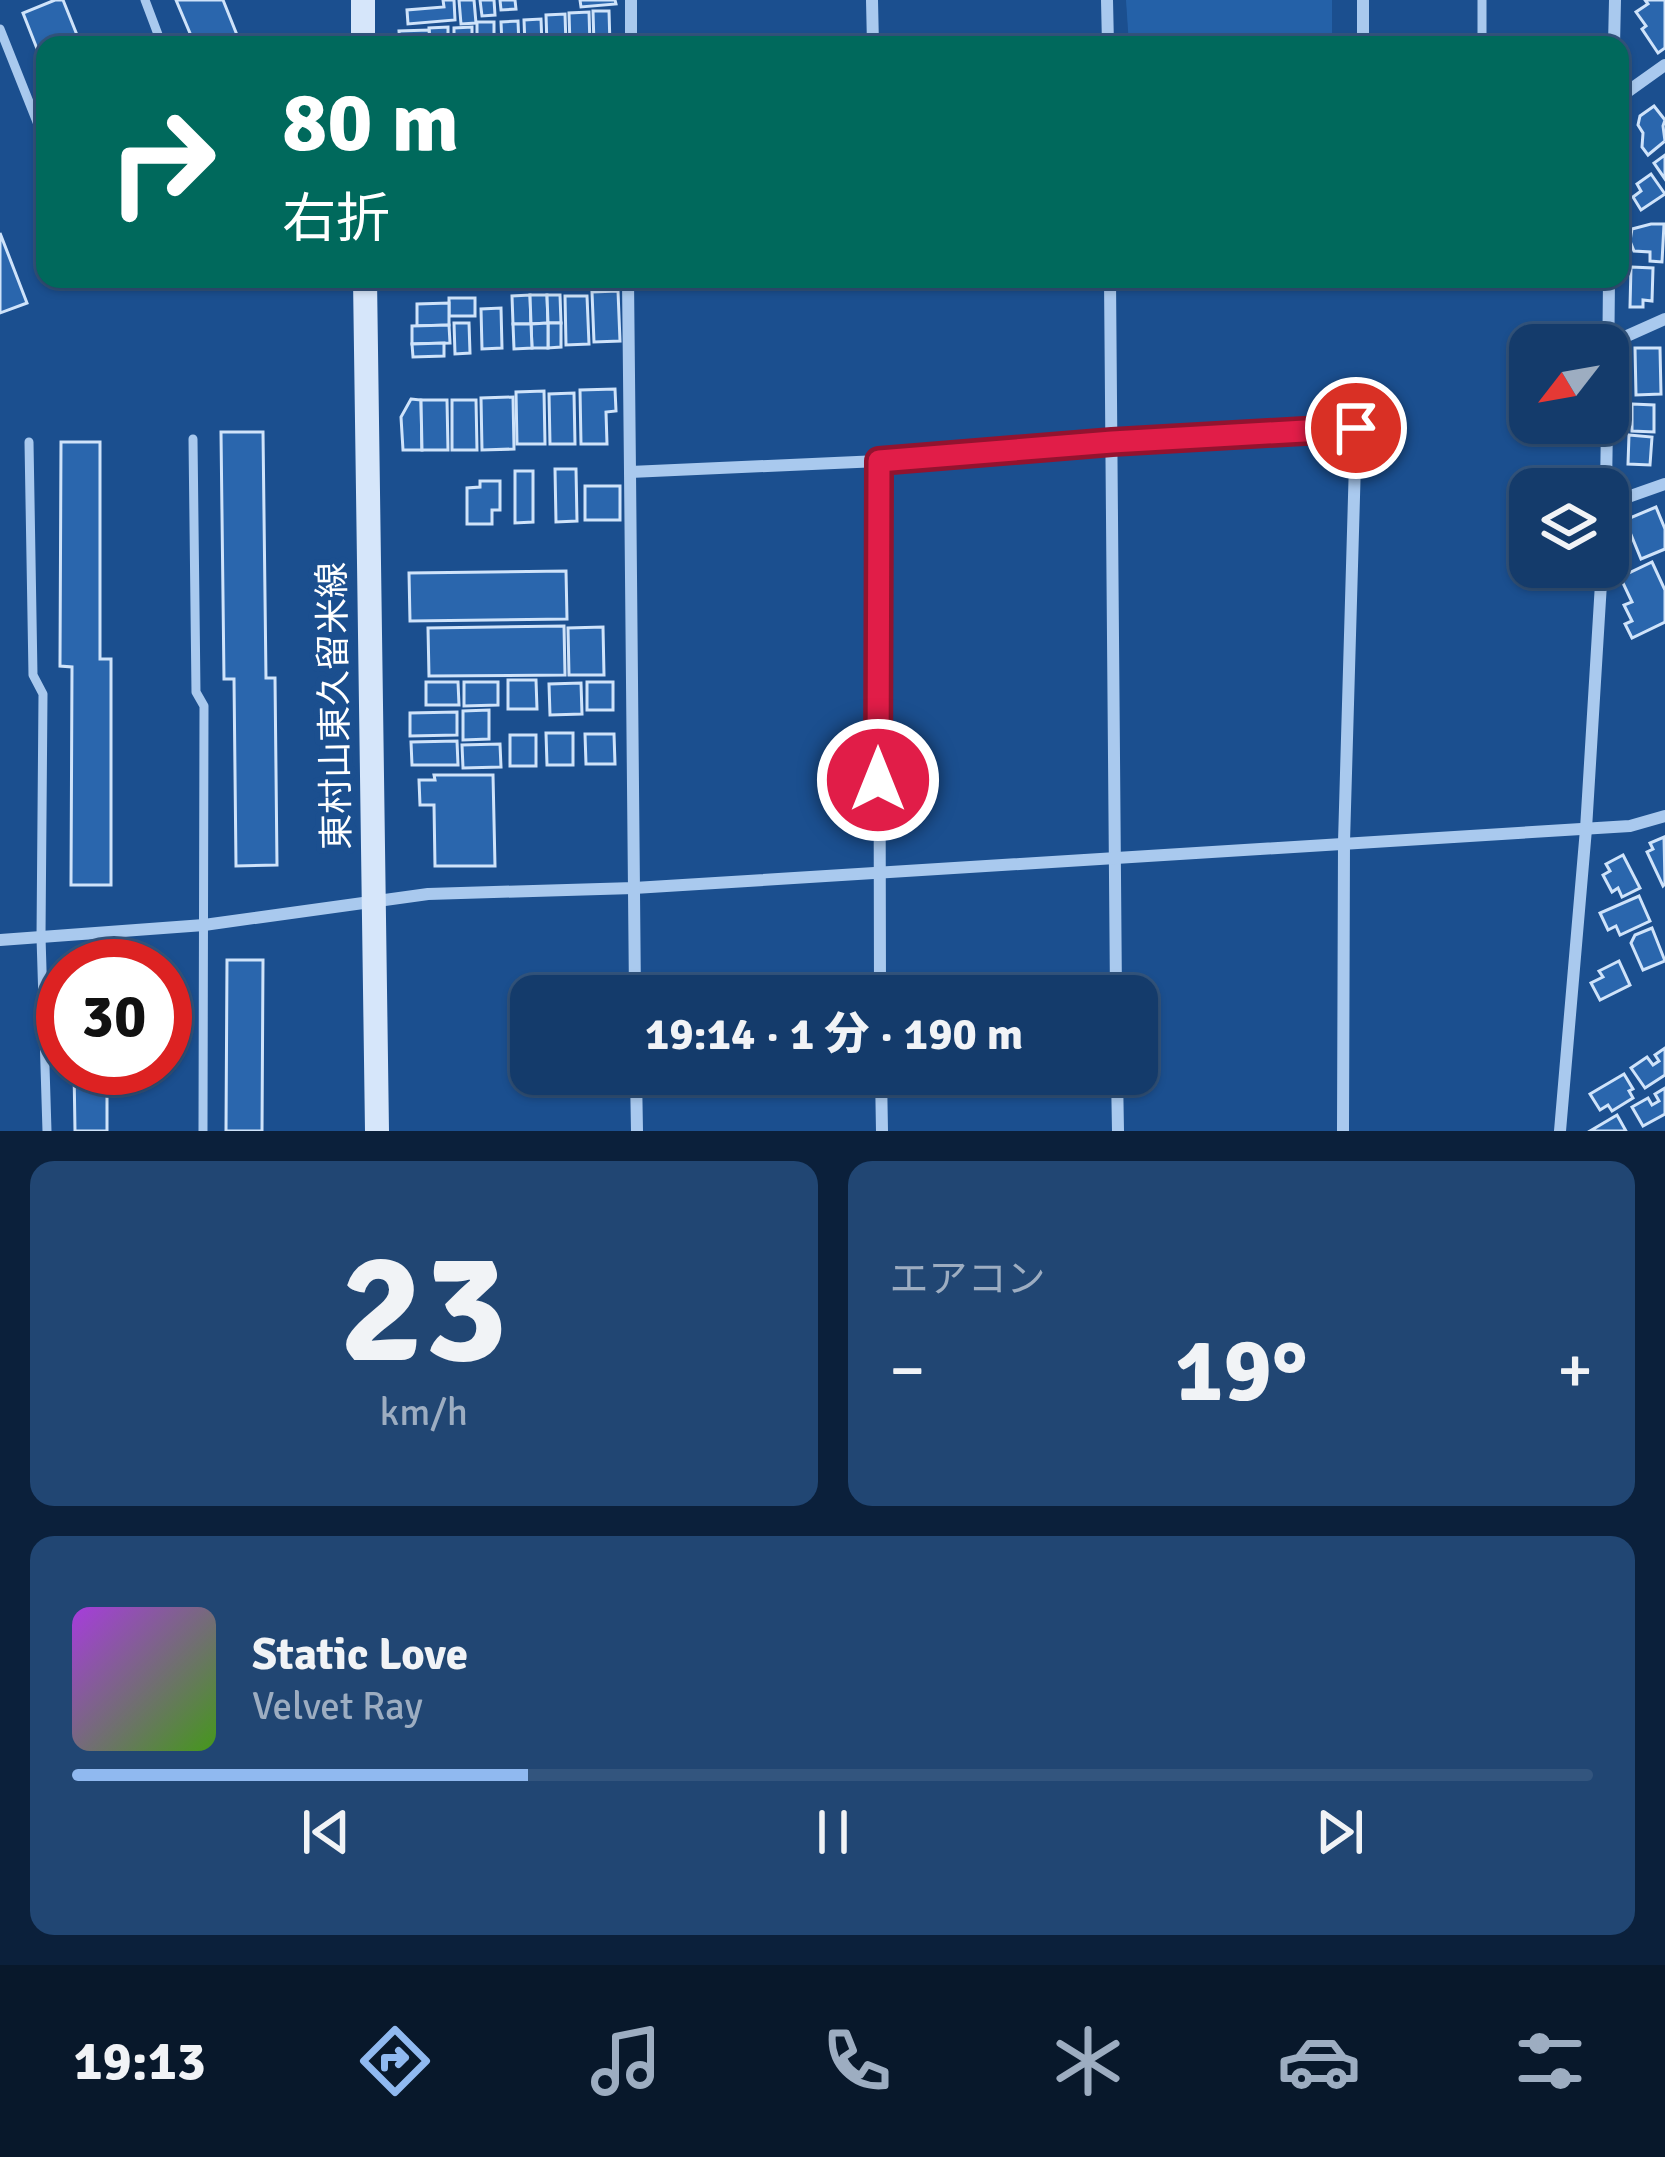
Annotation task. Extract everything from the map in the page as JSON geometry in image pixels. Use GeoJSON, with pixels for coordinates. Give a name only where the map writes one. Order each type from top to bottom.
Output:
{"type":"FeatureCollection","features":[{"type":"Feature","properties":{"kind":"main road"},"geometry":{"type":"LineString","coordinates":[[363,0],[363,36]]}},
{"type":"Feature","properties":{"kind":"main road","name":"東村山東久留米線"},"geometry":{"type":"LineString","coordinates":[[365,288],[377,1131]]}},
{"type":"Feature","properties":{"kind":"street"},"geometry":{"type":"LineString","coordinates":[[631,0],[631,36]]}},
{"type":"Feature","properties":{"kind":"street"},"geometry":{"type":"LineString","coordinates":[[872,0],[873,36]]}},
{"type":"Feature","properties":{"kind":"street"},"geometry":{"type":"LineString","coordinates":[[1107,0],[1108,36]]}},
{"type":"Feature","properties":{"kind":"street"},"geometry":{"type":"LineString","coordinates":[[1363,0],[1363,36]]}},
{"type":"Feature","properties":{"kind":"street"},"geometry":{"type":"LineString","coordinates":[[1614,36],[1615,0]]}},
{"type":"Feature","properties":{"kind":"street"},"geometry":{"type":"LineString","coordinates":[[1629,90],[1665,64]]}},
{"type":"Feature","properties":{"kind":"street"},"geometry":{"type":"LineString","coordinates":[[628,288],[635,975]]}},
{"type":"Feature","properties":{"kind":"street"},"geometry":{"type":"LineString","coordinates":[[1110,288],[1116,975]]}},
{"type":"Feature","properties":{"kind":"street"},"geometry":{"type":"LineString","coordinates":[[1609,324],[1610,288]]}},
{"type":"Feature","properties":{"kind":"street"},"geometry":{"type":"LineString","coordinates":[[1629,335],[1665,320]]}},
{"type":"Feature","properties":{"kind":"street"},"geometry":{"type":"LineString","coordinates":[[630,472],[879,461],[1356,428],[1344,842],[1342,1131]]}},
{"type":"Feature","properties":{"kind":"street"},"geometry":{"type":"LineString","coordinates":[[879,461],[880,975]]}},
{"type":"Feature","properties":{"kind":"street"},"geometry":{"type":"LineString","coordinates":[[1629,497],[1665,484]]}},
{"type":"Feature","properties":{"kind":"street"},"geometry":{"type":"LineString","coordinates":[[1560,1131],[1601,588]]}},
{"type":"Feature","properties":{"kind":"street"},"geometry":{"type":"LineString","coordinates":[[0,940],[204,925],[428,894],[634,888],[1115,860],[1630,826],[1665,816]]}},
{"type":"Feature","properties":{"kind":"street"},"geometry":{"type":"LineString","coordinates":[[636,1095],[637,1131]]}},
{"type":"Feature","properties":{"kind":"street"},"geometry":{"type":"LineString","coordinates":[[881,1095],[882,1131]]}},
{"type":"Feature","properties":{"kind":"street"},"geometry":{"type":"LineString","coordinates":[[1117,1095],[1118,1131]]}},
{"type":"Feature","properties":{"kind":"lane"},"geometry":{"type":"LineString","coordinates":[[145,0],[159,36]]}},
{"type":"Feature","properties":{"kind":"lane"},"geometry":{"type":"LineString","coordinates":[[1482,0],[1482,36]]}},
{"type":"Feature","properties":{"kind":"lane"},"geometry":{"type":"LineString","coordinates":[[0,28],[36,119]]}},
{"type":"Feature","properties":{"kind":"lane"},"geometry":{"type":"LineString","coordinates":[[193,440],[196,692],[204,706],[203,1131]]}},
{"type":"Feature","properties":{"kind":"lane"},"geometry":{"type":"LineString","coordinates":[[29,442],[33,675],[43,694],[41,937],[46,1131]]}},
{"type":"Feature","properties":{"kind":"shaded area"},"geometry":{"type":"Polygon","coordinates":[[[1126,0],[1332,0],[1332,36],[1128,36],[1126,0]]]}},
{"type":"Feature","properties":{"kind":"building"},"geometry":{"type":"Polygon","coordinates":[[[63,0],[77,36],[36,36],[36,46],[23,13],[63,0]]]}},
{"type":"Feature","properties":{"kind":"building"},"geometry":{"type":"Polygon","coordinates":[[[176,0],[223,0],[237,36],[191,36],[176,0]]]}},
{"type":"Feature","properties":{"kind":"building"},"geometry":{"type":"Polygon","coordinates":[[[443,0],[454,0],[455,20],[408,24],[407,10],[444,7],[443,0]]]}},
{"type":"Feature","properties":{"kind":"building"},"geometry":{"type":"Polygon","coordinates":[[[459,0],[474,0],[476,23],[461,24],[459,0]]]}},
{"type":"Feature","properties":{"kind":"building"},"geometry":{"type":"Polygon","coordinates":[[[480,0],[494,0],[495,15],[482,16],[480,0]]]}},
{"type":"Feature","properties":{"kind":"building"},"geometry":{"type":"Polygon","coordinates":[[[500,0],[515,0],[516,9],[501,10],[500,0]]]}},
{"type":"Feature","properties":{"kind":"building"},"geometry":{"type":"Polygon","coordinates":[[[580,0],[615,0],[616,4],[581,7],[580,0]]]}},
{"type":"Feature","properties":{"kind":"building"},"geometry":{"type":"Polygon","coordinates":[[[1645,0],[1665,0],[1665,48],[1658,53],[1636,12],[1648,4],[1645,0]]]}},
{"type":"Feature","properties":{"kind":"building"},"geometry":{"type":"Polygon","coordinates":[[[593,11],[609,11],[610,36],[594,36],[593,11]]]}},
{"type":"Feature","properties":{"kind":"building"},"geometry":{"type":"Polygon","coordinates":[[[589,12],[590,36],[570,36],[569,13],[589,12]]]}},
{"type":"Feature","properties":{"kind":"building"},"geometry":{"type":"Polygon","coordinates":[[[565,14],[566,36],[547,36],[546,15],[565,14]]]}},
{"type":"Feature","properties":{"kind":"building"},"geometry":{"type":"Polygon","coordinates":[[[541,19],[542,36],[525,36],[524,20],[541,19]]]}},
{"type":"Feature","properties":{"kind":"building"},"geometry":{"type":"Polygon","coordinates":[[[518,21],[519,36],[502,36],[501,22],[518,21]]]}},
{"type":"Feature","properties":{"kind":"building"},"geometry":{"type":"Polygon","coordinates":[[[477,22],[494,22],[494,36],[477,36],[477,22]]]}},
{"type":"Feature","properties":{"kind":"building"},"geometry":{"type":"Polygon","coordinates":[[[448,27],[448,36],[429,36],[429,28],[448,27]]]}},
{"type":"Feature","properties":{"kind":"building"},"geometry":{"type":"Polygon","coordinates":[[[472,27],[472,36],[454,36],[454,28],[472,27]]]}},
{"type":"Feature","properties":{"kind":"building"},"geometry":{"type":"Polygon","coordinates":[[[429,30],[429,36],[399,36],[399,31],[429,30]]]}},
{"type":"Feature","properties":{"kind":"building"},"geometry":{"type":"Polygon","coordinates":[[[1654,106],[1665,120],[1665,141],[1648,155],[1638,125],[1640,116],[1654,106]]]}},
{"type":"Feature","properties":{"kind":"building"},"geometry":{"type":"Polygon","coordinates":[[[1665,155],[1665,179],[1654,163],[1665,155]]]}},
{"type":"Feature","properties":{"kind":"building"},"geometry":{"type":"Polygon","coordinates":[[[1651,174],[1665,194],[1641,210],[1633,197],[1641,191],[1637,184],[1651,174]]]}},
{"type":"Feature","properties":{"kind":"building"},"geometry":{"type":"Polygon","coordinates":[[[1664,224],[1662,262],[1650,261],[1650,252],[1634,251],[1630,241],[1632,229],[1664,224]]]}},
{"type":"Feature","properties":{"kind":"building"},"geometry":{"type":"Polygon","coordinates":[[[0,233],[27,303],[0,313],[0,233]]]}},
{"type":"Feature","properties":{"kind":"building"},"geometry":{"type":"Polygon","coordinates":[[[1631,267],[1653,268],[1652,301],[1643,300],[1643,307],[1630,307],[1631,267]]]}},
{"type":"Feature","properties":{"kind":"building"},"geometry":{"type":"Polygon","coordinates":[[[618,291],[620,341],[594,342],[592,292],[618,291]]]}},
{"type":"Feature","properties":{"kind":"building"},"geometry":{"type":"Polygon","coordinates":[[[530,295],[531,324],[513,324],[512,296],[530,295]]]}},
{"type":"Feature","properties":{"kind":"building"},"geometry":{"type":"Polygon","coordinates":[[[530,295],[547,295],[548,323],[531,324],[530,295]]]}},
{"type":"Feature","properties":{"kind":"building"},"geometry":{"type":"Polygon","coordinates":[[[547,295],[560,295],[561,323],[548,323],[547,295]]]}},
{"type":"Feature","properties":{"kind":"building"},"geometry":{"type":"Polygon","coordinates":[[[565,296],[587,296],[589,344],[566,345],[565,296]]]}},
{"type":"Feature","properties":{"kind":"building"},"geometry":{"type":"Polygon","coordinates":[[[449,298],[475,298],[475,316],[449,316],[449,298]]]}},
{"type":"Feature","properties":{"kind":"building"},"geometry":{"type":"Polygon","coordinates":[[[449,303],[449,325],[417,326],[417,304],[449,303]]]}},
{"type":"Feature","properties":{"kind":"building"},"geometry":{"type":"Polygon","coordinates":[[[501,308],[502,348],[482,349],[481,309],[501,308]]]}},
{"type":"Feature","properties":{"kind":"building"},"geometry":{"type":"Polygon","coordinates":[[[454,323],[469,323],[470,353],[455,354],[454,323]]]}},
{"type":"Feature","properties":{"kind":"building"},"geometry":{"type":"Polygon","coordinates":[[[548,323],[561,323],[561,347],[548,348],[548,323]]]}},
{"type":"Feature","properties":{"kind":"building"},"geometry":{"type":"Polygon","coordinates":[[[548,323],[548,348],[532,348],[531,324],[548,323]]]}},
{"type":"Feature","properties":{"kind":"building"},"geometry":{"type":"Polygon","coordinates":[[[513,324],[531,324],[532,348],[514,349],[513,324]]]}},
{"type":"Feature","properties":{"kind":"building"},"geometry":{"type":"Polygon","coordinates":[[[449,325],[450,343],[412,344],[412,326],[449,325]]]}},
{"type":"Feature","properties":{"kind":"building"},"geometry":{"type":"Polygon","coordinates":[[[444,343],[444,356],[413,357],[412,344],[444,343]]]}},
{"type":"Feature","properties":{"kind":"building"},"geometry":{"type":"Polygon","coordinates":[[[1635,348],[1660,348],[1661,394],[1636,395],[1635,348]]]}},
{"type":"Feature","properties":{"kind":"building"},"geometry":{"type":"Polygon","coordinates":[[[615,389],[616,411],[606,412],[607,444],[581,444],[580,390],[615,389]]]}},
{"type":"Feature","properties":{"kind":"building"},"geometry":{"type":"Polygon","coordinates":[[[544,391],[545,444],[517,444],[516,392],[544,391]]]}},
{"type":"Feature","properties":{"kind":"building"},"geometry":{"type":"Polygon","coordinates":[[[574,393],[575,444],[550,444],[549,394],[574,393]]]}},
{"type":"Feature","properties":{"kind":"building"},"geometry":{"type":"Polygon","coordinates":[[[513,397],[514,449],[482,450],[481,398],[513,397]]]}},
{"type":"Feature","properties":{"kind":"building"},"geometry":{"type":"Polygon","coordinates":[[[411,399],[421,400],[422,450],[403,450],[401,417],[411,399]]]}},
{"type":"Feature","properties":{"kind":"building"},"geometry":{"type":"Polygon","coordinates":[[[421,400],[447,400],[448,450],[422,450],[421,400]]]}},
{"type":"Feature","properties":{"kind":"building"},"geometry":{"type":"Polygon","coordinates":[[[452,400],[476,400],[477,450],[452,450],[452,400]]]}},
{"type":"Feature","properties":{"kind":"building"},"geometry":{"type":"Polygon","coordinates":[[[1632,404],[1654,405],[1654,432],[1632,431],[1632,404]]]}},
{"type":"Feature","properties":{"kind":"building"},"geometry":{"type":"Polygon","coordinates":[[[221,432],[263,432],[266,678],[275,678],[277,865],[236,866],[234,679],[224,679],[221,432]]]}},
{"type":"Feature","properties":{"kind":"building"},"geometry":{"type":"Polygon","coordinates":[[[1629,435],[1652,437],[1650,465],[1628,464],[1629,435]]]}},
{"type":"Feature","properties":{"kind":"building"},"geometry":{"type":"Polygon","coordinates":[[[61,442],[100,442],[100,659],[111,659],[111,885],[71,885],[72,667],[60,666],[61,442]]]}},
{"type":"Feature","properties":{"kind":"building"},"geometry":{"type":"Polygon","coordinates":[[[555,469],[576,469],[577,521],[556,522],[555,469]]]}},
{"type":"Feature","properties":{"kind":"building"},"geometry":{"type":"Polygon","coordinates":[[[515,471],[533,471],[533,522],[515,523],[515,471]]]}},
{"type":"Feature","properties":{"kind":"building"},"geometry":{"type":"Polygon","coordinates":[[[480,481],[500,481],[500,510],[492,510],[492,524],[467,524],[467,488],[480,487],[480,481]]]}},
{"type":"Feature","properties":{"kind":"building"},"geometry":{"type":"Polygon","coordinates":[[[585,486],[620,486],[620,520],[585,520],[585,486]]]}},
{"type":"Feature","properties":{"kind":"building"},"geometry":{"type":"Polygon","coordinates":[[[1656,507],[1665,529],[1665,549],[1641,559],[1629,518],[1656,507]]]}},
{"type":"Feature","properties":{"kind":"building"},"geometry":{"type":"Polygon","coordinates":[[[1652,562],[1665,590],[1665,622],[1632,638],[1625,624],[1632,621],[1624,605],[1632,602],[1625,588],[1629,573],[1652,562]]]}},
{"type":"Feature","properties":{"kind":"building"},"geometry":{"type":"Polygon","coordinates":[[[566,571],[567,619],[410,621],[409,573],[566,571]]]}},
{"type":"Feature","properties":{"kind":"building"},"geometry":{"type":"Polygon","coordinates":[[[564,626],[565,675],[429,676],[428,628],[564,626]]]}},
{"type":"Feature","properties":{"kind":"building"},"geometry":{"type":"Polygon","coordinates":[[[603,627],[604,675],[569,675],[568,628],[603,627]]]}},
{"type":"Feature","properties":{"kind":"building"},"geometry":{"type":"Polygon","coordinates":[[[508,680],[536,680],[537,709],[508,709],[508,680]]]}},
{"type":"Feature","properties":{"kind":"building"},"geometry":{"type":"Polygon","coordinates":[[[426,682],[458,682],[459,705],[426,705],[426,682]]]}},
{"type":"Feature","properties":{"kind":"building"},"geometry":{"type":"Polygon","coordinates":[[[464,682],[498,682],[498,705],[464,706],[464,682]]]}},
{"type":"Feature","properties":{"kind":"building"},"geometry":{"type":"Polygon","coordinates":[[[587,682],[613,682],[613,710],[587,710],[587,682]]]}},
{"type":"Feature","properties":{"kind":"building"},"geometry":{"type":"Polygon","coordinates":[[[581,683],[582,714],[550,715],[549,684],[581,683]]]}},
{"type":"Feature","properties":{"kind":"building"},"geometry":{"type":"Polygon","coordinates":[[[489,710],[489,739],[463,740],[463,711],[489,710]]]}},
{"type":"Feature","properties":{"kind":"building"},"geometry":{"type":"Polygon","coordinates":[[[457,712],[457,735],[410,736],[410,713],[457,712]]]}},
{"type":"Feature","properties":{"kind":"building"},"geometry":{"type":"Polygon","coordinates":[[[546,733],[573,733],[573,765],[547,765],[546,733]]]}},
{"type":"Feature","properties":{"kind":"building"},"geometry":{"type":"Polygon","coordinates":[[[585,734],[614,734],[615,764],[586,764],[585,734]]]}},
{"type":"Feature","properties":{"kind":"building"},"geometry":{"type":"Polygon","coordinates":[[[510,735],[536,735],[536,766],[510,766],[510,735]]]}},
{"type":"Feature","properties":{"kind":"building"},"geometry":{"type":"Polygon","coordinates":[[[457,741],[458,765],[412,765],[411,742],[457,741]]]}},
{"type":"Feature","properties":{"kind":"building"},"geometry":{"type":"Polygon","coordinates":[[[500,744],[501,767],[463,768],[462,745],[500,744]]]}},
{"type":"Feature","properties":{"kind":"building"},"geometry":{"type":"Polygon","coordinates":[[[434,775],[493,775],[495,866],[435,866],[434,805],[420,805],[419,780],[435,780],[434,775]]]}},
{"type":"Feature","properties":{"kind":"building"},"geometry":{"type":"Polygon","coordinates":[[[1664,837],[1663,886],[1647,852],[1653,849],[1650,843],[1664,837]]]}},
{"type":"Feature","properties":{"kind":"building"},"geometry":{"type":"Polygon","coordinates":[[[1623,855],[1640,888],[1622,897],[1618,888],[1612,892],[1603,875],[1610,871],[1606,864],[1623,855]]]}},
{"type":"Feature","properties":{"kind":"building"},"geometry":{"type":"Polygon","coordinates":[[[1639,896],[1650,921],[1620,935],[1616,926],[1608,930],[1600,913],[1639,896]]]}},
{"type":"Feature","properties":{"kind":"building"},"geometry":{"type":"Polygon","coordinates":[[[1652,928],[1665,961],[1643,970],[1631,943],[1635,935],[1652,928]]]}},
{"type":"Feature","properties":{"kind":"building"},"geometry":{"type":"Polygon","coordinates":[[[227,960],[263,960],[262,1131],[226,1131],[227,960]]]}},
{"type":"Feature","properties":{"kind":"building"},"geometry":{"type":"Polygon","coordinates":[[[1619,961],[1630,985],[1600,1000],[1591,983],[1603,977],[1599,971],[1619,961]]]}},
{"type":"Feature","properties":{"kind":"building"},"geometry":{"type":"Polygon","coordinates":[[[1665,1048],[1665,1075],[1645,1088],[1631,1068],[1647,1057],[1653,1065],[1659,1061],[1655,1055],[1665,1048]]]}},
{"type":"Feature","properties":{"kind":"building"},"geometry":{"type":"Polygon","coordinates":[[[1624,1074],[1633,1098],[1612,1111],[1608,1105],[1600,1110],[1590,1094],[1624,1074]]]}},
{"type":"Feature","properties":{"kind":"building"},"geometry":{"type":"Polygon","coordinates":[[[1665,1088],[1665,1114],[1643,1126],[1632,1107],[1648,1098],[1652,1105],[1659,1101],[1655,1094],[1665,1088]]]}},
{"type":"Feature","properties":{"kind":"building"},"geometry":{"type":"Polygon","coordinates":[[[74,1095],[107,1095],[107,1131],[75,1131],[74,1095]]]}},
{"type":"Feature","properties":{"kind":"building"},"geometry":{"type":"Polygon","coordinates":[[[1617,1115],[1626,1131],[1590,1131],[1617,1115]]]}},
{"type":"Feature","properties":{"kind":"route"},"geometry":{"type":"LineString","coordinates":[[878,780],[879,461],[1356,428]]}}]}
